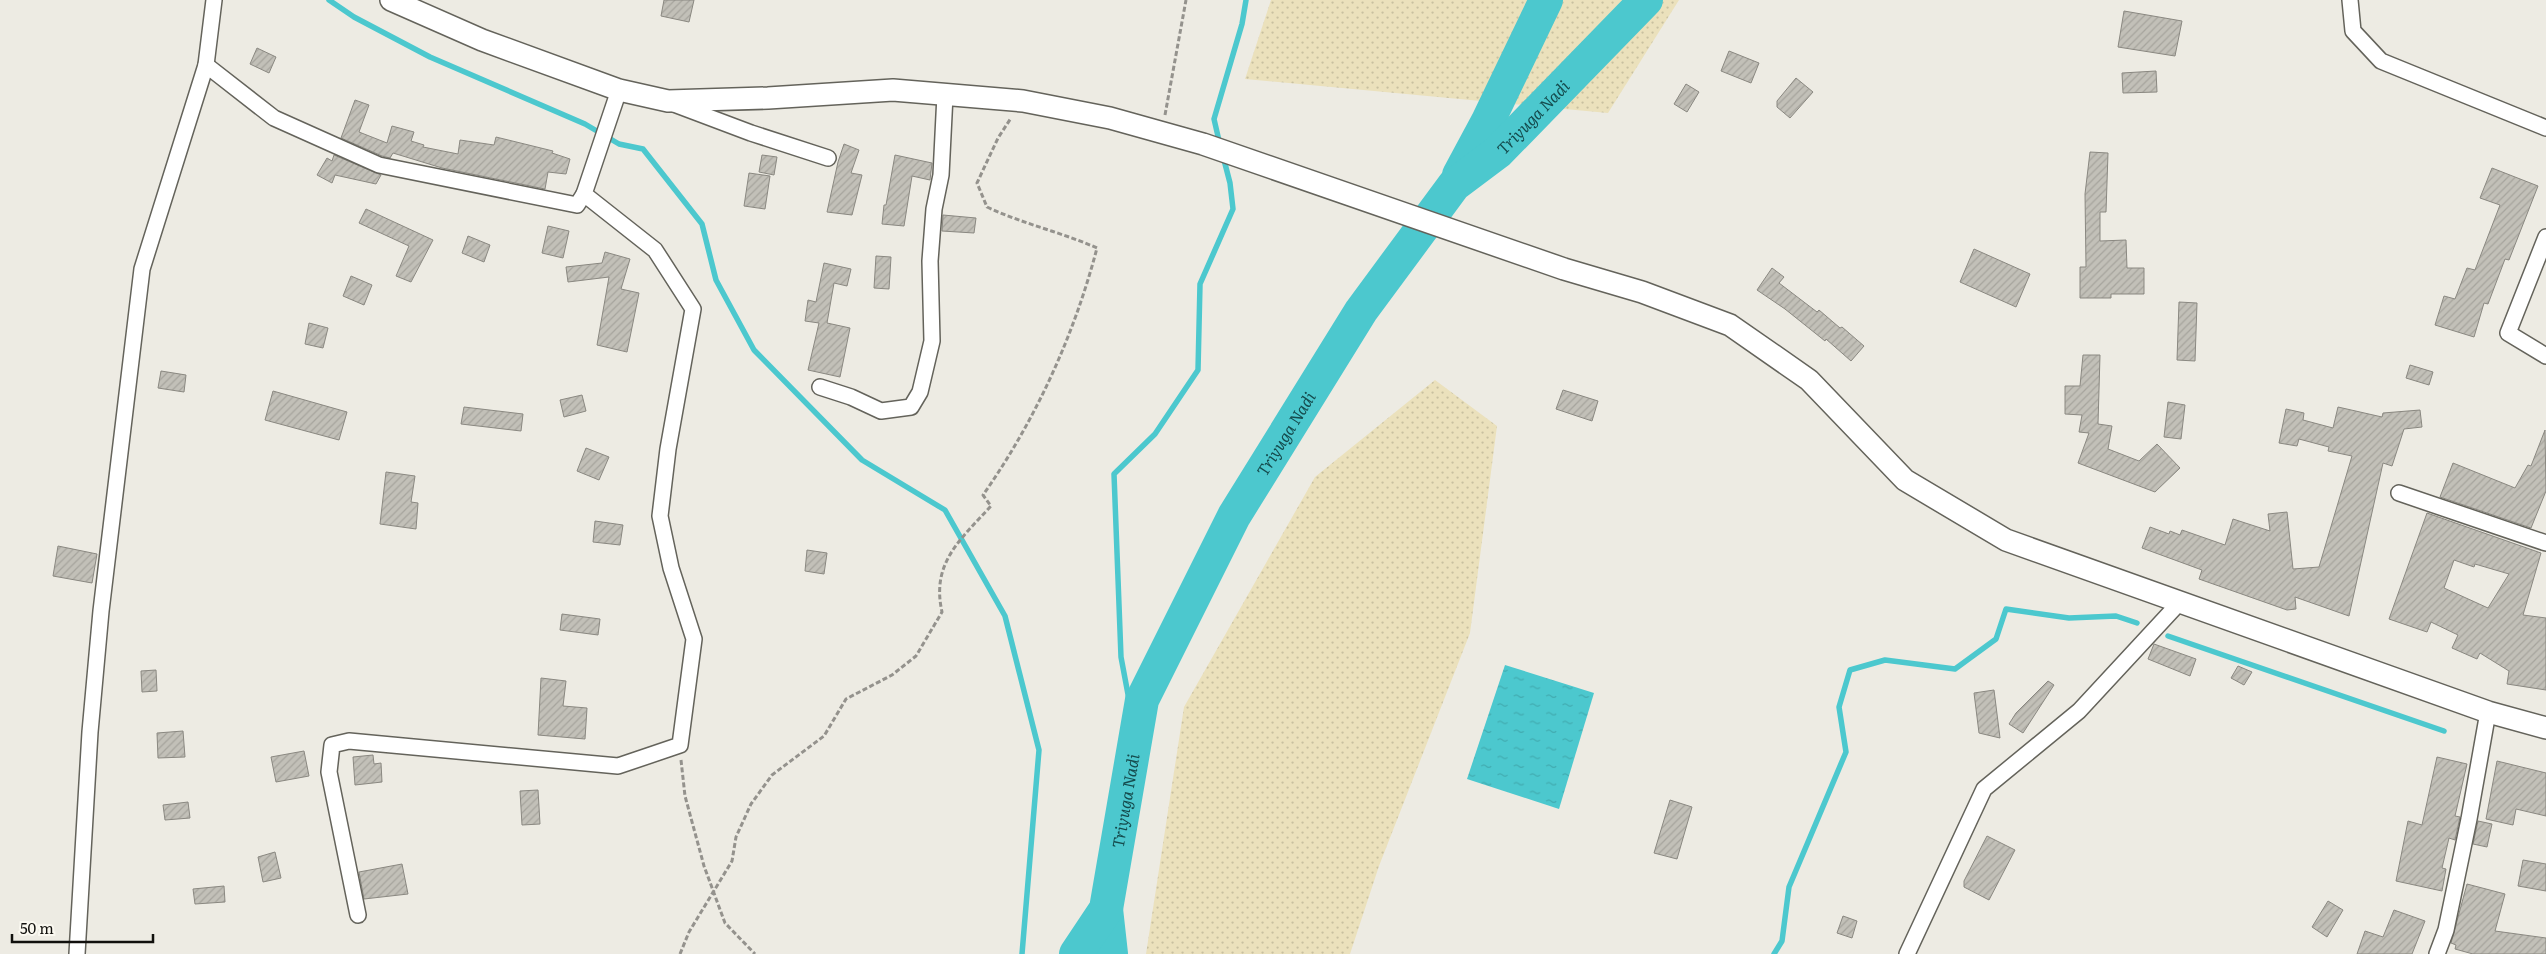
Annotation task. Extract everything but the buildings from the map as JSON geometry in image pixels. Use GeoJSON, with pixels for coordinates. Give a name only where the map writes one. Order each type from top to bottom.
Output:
{"type":"FeatureCollection","features":[{"type":"Feature","properties":{"kind":"main road"},"geometry":{"type":"LineString","coordinates":[[391,0],[482,40],[619,90],[668,102],[894,90],[1023,101],[1110,118],[1203,144],[1564,270],[1642,292],[1730,325],[1810,380],[1905,480],[2006,540],[2488,712],[2546,728]]}},
{"type":"Feature","properties":{"kind":"street"},"geometry":{"type":"LineString","coordinates":[[77,954],[93,694],[142,269],[206,65],[214,0]]}},
{"type":"Feature","properties":{"kind":"street"},"geometry":{"type":"LineString","coordinates":[[2350,0],[2353,31],[2381,61],[2546,128]]}},
{"type":"Feature","properties":{"kind":"street"},"geometry":{"type":"LineString","coordinates":[[206,65],[274,118],[379,166],[577,205],[584,194],[619,90]]}},
{"type":"Feature","properties":{"kind":"street"},"geometry":{"type":"LineString","coordinates":[[820,387],[851,397],[881,411],[911,407],[920,392],[932,341],[930,260],[934,209],[941,175],[945,94]]}},
{"type":"Feature","properties":{"kind":"street"},"geometry":{"type":"LineString","coordinates":[[668,102],[751,133],[828,158]]}},
{"type":"Feature","properties":{"kind":"street"},"geometry":{"type":"LineString","coordinates":[[358,915],[329,772],[332,745],[349,741],[618,766],[680,745],[694,639],[671,568],[660,516],[668,449],[693,309],[655,250],[584,194]]}},
{"type":"Feature","properties":{"kind":"street"},"geometry":{"type":"LineString","coordinates":[[2546,237],[2508,333],[2546,356]]}},
{"type":"Feature","properties":{"kind":"street"},"geometry":{"type":"LineString","coordinates":[[2399,493],[2546,543]]}},
{"type":"Feature","properties":{"kind":"street"},"geometry":{"type":"LineString","coordinates":[[1907,954],[1984,789],[2079,711],[2180,602]]}},
{"type":"Feature","properties":{"kind":"street"},"geometry":{"type":"LineString","coordinates":[[2437,954],[2446,930],[2470,819],[2488,712]]}},
{"type":"Feature","properties":{"kind":"path"},"geometry":{"type":"LineString","coordinates":[[1159,132],[1168,107],[1178,35],[1186,0]]}},
{"type":"Feature","properties":{"kind":"path"},"geometry":{"type":"LineString","coordinates":[[680,954],[689,932],[732,861],[736,838],[751,804],[772,775],[824,736],[846,699],[892,675],[916,656],[942,612],[938,595],[942,569],[961,539],[991,506],[982,496],[1033,415],[1062,352],[1089,281],[1097,248],[1065,234],[1018,221],[988,207],[977,183],[998,138],[1023,101]]}},
{"type":"Feature","properties":{"kind":"path"},"geometry":{"type":"LineString","coordinates":[[680,745],[685,796],[713,891],[725,923],[755,954]]}},
{"type":"Feature","properties":{"kind":"sand"},"geometry":{"type":"Polygon","coordinates":[[[1271,0],[1679,0],[1608,113],[1245,79],[1271,0]]]}},
{"type":"Feature","properties":{"kind":"sand"},"geometry":{"type":"Polygon","coordinates":[[[1435,380],[1497,426],[1470,633],[1379,866],[1350,954],[1146,954],[1184,707],[1315,477],[1435,380]]]}},
{"type":"Feature","properties":{"kind":"water"},"geometry":{"type":"Polygon","coordinates":[[[1505,665],[1594,693],[1559,809],[1467,779],[1505,665]]]}},
{"type":"Feature","properties":{"kind":"waterway"},"geometry":{"type":"LineString","coordinates":[[329,0],[354,17],[430,57],[585,124],[619,144],[643,149],[702,224],[716,280],[754,350],[862,460],[945,510],[1005,616],[1039,750],[1022,954]]}},
{"type":"Feature","properties":{"kind":"waterway"},"geometry":{"type":"LineString","coordinates":[[1220,145],[1214,119],[1242,24],[1246,0]]}},
{"type":"Feature","properties":{"kind":"waterway"},"geometry":{"type":"LineString","coordinates":[[1459,175],[1488,121],[1546,0]]}},
{"type":"Feature","properties":{"kind":"waterway","name":"Triyuga Nadi"},"geometry":{"type":"LineString","coordinates":[[1076,954],[1106,909],[1142,700],[1234,516],[1361,311],[1454,185],[1498,152],[1646,0]]}},
{"type":"Feature","properties":{"kind":"waterway"},"geometry":{"type":"LineString","coordinates":[[1136,737],[1121,657],[1114,474],[1155,434],[1198,370],[1200,284],[1233,209],[1230,183],[1223,156]]}},
{"type":"Feature","properties":{"kind":"waterway"},"geometry":{"type":"LineString","coordinates":[[1774,954],[1782,941],[1789,887],[1846,752],[1839,707],[1850,670],[1885,660],[1955,669],[1996,639],[2006,609],[2069,618],[2116,616],[2137,623]]}},
{"type":"Feature","properties":{"kind":"waterway"},"geometry":{"type":"LineString","coordinates":[[2168,636],[2444,731]]}},
{"type":"Feature","properties":{"kind":"waterway"},"geometry":{"type":"LineString","coordinates":[[1106,909],[1111,954]]}}]}
